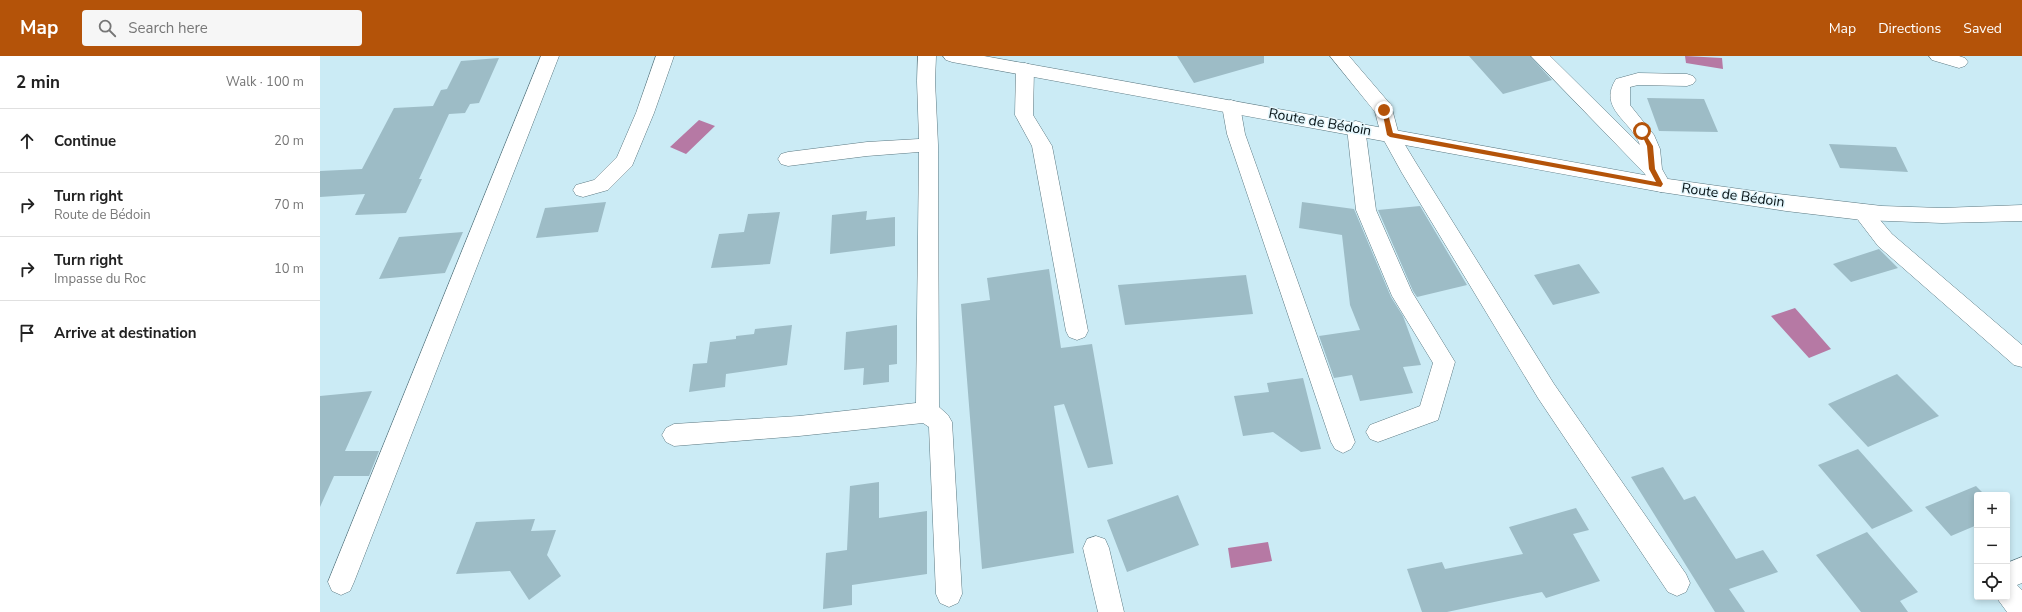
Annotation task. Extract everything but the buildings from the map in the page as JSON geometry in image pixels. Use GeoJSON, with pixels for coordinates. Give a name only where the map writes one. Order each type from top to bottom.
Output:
{"type":"FeatureCollection","features":[{"type":"Feature","properties":{"kind":"main road"},"geometry":{"type":"LineString","coordinates":[[341,582],[550,56]]}},
{"type":"Feature","properties":{"kind":"main road"},"geometry":{"type":"LineString","coordinates":[[583,190],[601,185],[625,161],[645,113],[665,56]]}},
{"type":"Feature","properties":{"kind":"main road"},"geometry":{"type":"LineString","coordinates":[[927,56],[926,80],[929,145],[927,412]]}},
{"type":"Feature","properties":{"kind":"main road","name":"Route de Bédoin"},"geometry":{"type":"LineString","coordinates":[[952,56],[1018,64],[1231,106],[1390,135],[1656,177],[1862,212],[1977,215],[2022,213]]}},
{"type":"Feature","properties":{"kind":"main road"},"geometry":{"type":"LineString","coordinates":[[1339,56],[1384,110],[1390,135],[1413,175],[1546,391],[1677,583]]}},
{"type":"Feature","properties":{"kind":"main road"},"geometry":{"type":"LineString","coordinates":[[1540,56],[1656,177]]}},
{"type":"Feature","properties":{"kind":"main road"},"geometry":{"type":"LineString","coordinates":[[1938,56],[1959,62]]}},
{"type":"Feature","properties":{"kind":"main road"},"geometry":{"type":"LineString","coordinates":[[1018,64],[1024,115],[1042,146],[1077,331]]}},
{"type":"Feature","properties":{"kind":"main road"},"geometry":{"type":"LineString","coordinates":[[1656,177],[1650,146],[1642,131],[1623,111],[1618,95],[1622,83],[1638,79],[1687,80]]}},
{"type":"Feature","properties":{"kind":"main road"},"geometry":{"type":"LineString","coordinates":[[1231,106],[1236,134],[1343,442]]}},
{"type":"Feature","properties":{"kind":"main road"},"geometry":{"type":"LineString","coordinates":[[1356,128],[1366,210],[1403,296],[1444,362],[1430,413],[1378,432]]}},
{"type":"Feature","properties":{"kind":"main road"},"geometry":{"type":"LineString","coordinates":[[788,159],[867,149],[929,145]]}},
{"type":"Feature","properties":{"kind":"main road"},"geometry":{"type":"LineString","coordinates":[[1862,212],[1885,240],[2022,358]]}},
{"type":"Feature","properties":{"kind":"main road"},"geometry":{"type":"LineString","coordinates":[[674,435],[799,426],[927,412],[940,422],[949,594]]}},
{"type":"Feature","properties":{"kind":"main road"},"geometry":{"type":"LineString","coordinates":[[1096,548],[1111,612]]}},
{"type":"Feature","properties":{"kind":"main road"},"geometry":{"type":"LineString","coordinates":[[2010,575],[2022,569]]}},
{"type":"Feature","properties":{"kind":"main road"},"geometry":{"type":"LineString","coordinates":[[2010,596],[2022,609]]}},
{"type":"Feature","properties":{"kind":"shaded area"},"geometry":{"type":"Polygon","coordinates":[[[1685,56],[1722,58],[1723,69],[1686,63],[1685,56]]]}},
{"type":"Feature","properties":{"kind":"shaded area"},"geometry":{"type":"Polygon","coordinates":[[[699,120],[715,126],[686,154],[670,147],[699,120]]]}},
{"type":"Feature","properties":{"kind":"shaded area"},"geometry":{"type":"Polygon","coordinates":[[[1795,308],[1831,349],[1809,358],[1771,316],[1795,308]]]}},
{"type":"Feature","properties":{"kind":"shaded area"},"geometry":{"type":"Polygon","coordinates":[[[1268,542],[1272,561],[1231,568],[1228,548],[1268,542]]]}},
{"type":"Feature","properties":{"kind":"route"},"geometry":{"type":"LineString","coordinates":[[1384,110],[1390,135],[1661,184],[1652,169],[1650,146],[1642,131]]}}]}
